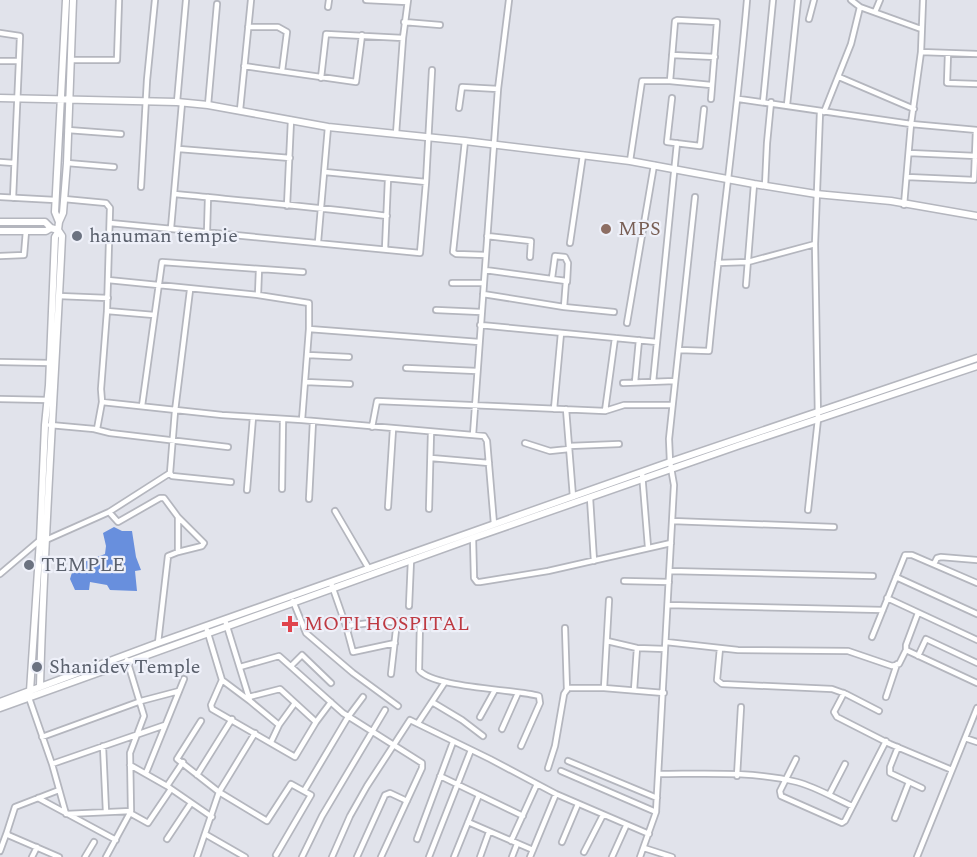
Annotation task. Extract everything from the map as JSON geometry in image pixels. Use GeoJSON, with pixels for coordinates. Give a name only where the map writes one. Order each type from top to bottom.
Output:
{"type":"FeatureCollection","features":[{"type":"Feature","properties":{"kind":"main road"},"geometry":{"type":"LineString","coordinates":[[28,693],[53,426],[51,363],[55,237],[58,222],[63,216],[67,163],[66,0]]}},
{"type":"Feature","properties":{"kind":"main road"},"geometry":{"type":"LineString","coordinates":[[58,222],[55,216],[56,200],[71,60],[74,0]]}},
{"type":"Feature","properties":{"kind":"main road"},"geometry":{"type":"LineString","coordinates":[[0,98],[208,105],[328,127],[630,161],[765,186],[816,194],[891,201],[977,216]]}},
{"type":"Feature","properties":{"kind":"main road"},"geometry":{"type":"LineString","coordinates":[[0,222],[45,222],[62,236],[52,400],[45,425],[40,686]]}},
{"type":"Feature","properties":{"kind":"main road"},"geometry":{"type":"LineString","coordinates":[[0,231],[56,230]]}},
{"type":"Feature","properties":{"kind":"main road"},"geometry":{"type":"LineString","coordinates":[[897,390],[977,358]]}},
{"type":"Feature","properties":{"kind":"main road"},"geometry":{"type":"LineString","coordinates":[[0,708],[40,686],[127,658],[158,643],[226,623],[411,560],[817,416],[977,366]]}},
{"type":"Feature","properties":{"kind":"main road"},"geometry":{"type":"LineString","coordinates":[[332,586],[369,569],[494,524],[643,476]]}},
{"type":"Feature","properties":{"kind":"main road"},"geometry":{"type":"LineString","coordinates":[[0,702],[206,629]]}},
{"type":"Feature","properties":{"kind":"street"},"geometry":{"type":"LineString","coordinates":[[61,0],[66,0]]}},
{"type":"Feature","properties":{"kind":"street"},"geometry":{"type":"LineString","coordinates":[[71,60],[117,60],[119,0]]}},
{"type":"Feature","properties":{"kind":"street"},"geometry":{"type":"LineString","coordinates":[[141,188],[155,0]]}},
{"type":"Feature","properties":{"kind":"street"},"geometry":{"type":"LineString","coordinates":[[171,228],[179,149],[179,103],[186,0]]}},
{"type":"Feature","properties":{"kind":"street"},"geometry":{"type":"LineString","coordinates":[[240,110],[251,0]]}},
{"type":"Feature","properties":{"kind":"street"},"geometry":{"type":"LineString","coordinates":[[328,7],[329,0]]}},
{"type":"Feature","properties":{"kind":"street"},"geometry":{"type":"LineString","coordinates":[[366,0],[408,1],[404,22],[396,134]]}},
{"type":"Feature","properties":{"kind":"street"},"geometry":{"type":"LineString","coordinates":[[473,435],[498,89],[509,0]]}},
{"type":"Feature","properties":{"kind":"street"},"geometry":{"type":"LineString","coordinates":[[679,350],[709,351],[739,99],[747,0]]}},
{"type":"Feature","properties":{"kind":"street"},"geometry":{"type":"LineString","coordinates":[[763,102],[773,0]]}},
{"type":"Feature","properties":{"kind":"street"},"geometry":{"type":"LineString","coordinates":[[788,105],[798,0]]}},
{"type":"Feature","properties":{"kind":"street"},"geometry":{"type":"LineString","coordinates":[[809,19],[814,0]]}},
{"type":"Feature","properties":{"kind":"street"},"geometry":{"type":"LineString","coordinates":[[850,0],[860,7],[921,29]]}},
{"type":"Feature","properties":{"kind":"street"},"geometry":{"type":"LineString","coordinates":[[875,12],[880,0]]}},
{"type":"Feature","properties":{"kind":"street"},"geometry":{"type":"LineString","coordinates":[[904,205],[911,124],[921,52],[923,0]]}},
{"type":"Feature","properties":{"kind":"street"},"geometry":{"type":"LineString","coordinates":[[208,105],[217,4]]}},
{"type":"Feature","properties":{"kind":"street"},"geometry":{"type":"LineString","coordinates":[[808,510],[817,416],[815,244],[822,112],[839,77],[851,44],[860,7]]}},
{"type":"Feature","properties":{"kind":"street"},"geometry":{"type":"LineString","coordinates":[[670,81],[676,20],[716,22],[718,24],[711,99]]}},
{"type":"Feature","properties":{"kind":"street"},"geometry":{"type":"LineString","coordinates":[[404,22],[440,25]]}},
{"type":"Feature","properties":{"kind":"street"},"geometry":{"type":"LineString","coordinates":[[248,27],[278,27],[287,32],[282,71]]}},
{"type":"Feature","properties":{"kind":"street"},"geometry":{"type":"LineString","coordinates":[[0,33],[20,36],[13,198]]}},
{"type":"Feature","properties":{"kind":"street"},"geometry":{"type":"LineString","coordinates":[[321,78],[326,34],[403,38]]}},
{"type":"Feature","properties":{"kind":"street"},"geometry":{"type":"LineString","coordinates":[[244,66],[357,82],[362,35]]}},
{"type":"Feature","properties":{"kind":"street"},"geometry":{"type":"LineString","coordinates":[[921,52],[977,54]]}},
{"type":"Feature","properties":{"kind":"street"},"geometry":{"type":"LineString","coordinates":[[948,53],[947,83],[977,84]]}},
{"type":"Feature","properties":{"kind":"street"},"geometry":{"type":"LineString","coordinates":[[672,55],[715,57]]}},
{"type":"Feature","properties":{"kind":"street"},"geometry":{"type":"LineString","coordinates":[[0,61],[19,62]]}},
{"type":"Feature","properties":{"kind":"street"},"geometry":{"type":"LineString","coordinates":[[110,224],[420,253],[432,70]]}},
{"type":"Feature","properties":{"kind":"street"},"geometry":{"type":"LineString","coordinates":[[839,77],[914,109]]}},
{"type":"Feature","properties":{"kind":"street"},"geometry":{"type":"LineString","coordinates":[[630,161],[642,81],[711,85]]}},
{"type":"Feature","properties":{"kind":"street"},"geometry":{"type":"LineString","coordinates":[[459,108],[461,87],[498,89]]}},
{"type":"Feature","properties":{"kind":"street"},"geometry":{"type":"LineString","coordinates":[[672,99],[667,141],[700,145],[704,109]]}},
{"type":"Feature","properties":{"kind":"street"},"geometry":{"type":"LineString","coordinates":[[739,99],[911,124],[977,130],[973,181],[907,177]]}},
{"type":"Feature","properties":{"kind":"street"},"geometry":{"type":"LineString","coordinates":[[765,186],[771,102]]}},
{"type":"Feature","properties":{"kind":"street"},"geometry":{"type":"LineString","coordinates":[[287,206],[291,120]]}},
{"type":"Feature","properties":{"kind":"street"},"geometry":{"type":"LineString","coordinates":[[318,242],[328,127]]}},
{"type":"Feature","properties":{"kind":"street"},"geometry":{"type":"LineString","coordinates":[[68,130],[121,134]]}},
{"type":"Feature","properties":{"kind":"street"},"geometry":{"type":"LineString","coordinates":[[465,141],[453,252],[486,255]]}},
{"type":"Feature","properties":{"kind":"street"},"geometry":{"type":"LineString","coordinates":[[653,382],[677,143]]}},
{"type":"Feature","properties":{"kind":"street"},"geometry":{"type":"LineString","coordinates":[[179,149],[290,158]]}},
{"type":"Feature","properties":{"kind":"street"},"geometry":{"type":"LineString","coordinates":[[909,153],[976,156]]}},
{"type":"Feature","properties":{"kind":"street"},"geometry":{"type":"LineString","coordinates":[[570,243],[583,155]]}},
{"type":"Feature","properties":{"kind":"street"},"geometry":{"type":"LineString","coordinates":[[0,162],[14,163]]}},
{"type":"Feature","properties":{"kind":"street"},"geometry":{"type":"LineString","coordinates":[[67,163],[114,167]]}},
{"type":"Feature","properties":{"kind":"street"},"geometry":{"type":"LineString","coordinates":[[627,323],[654,165]]}},
{"type":"Feature","properties":{"kind":"street"},"geometry":{"type":"LineString","coordinates":[[325,172],[426,182]]}},
{"type":"Feature","properties":{"kind":"street"},"geometry":{"type":"LineString","coordinates":[[385,249],[388,179]]}},
{"type":"Feature","properties":{"kind":"street"},"geometry":{"type":"LineString","coordinates":[[746,285],[754,184]]}},
{"type":"Feature","properties":{"kind":"street"},"geometry":{"type":"LineString","coordinates":[[175,194],[262,201],[287,206],[387,216]]}},
{"type":"Feature","properties":{"kind":"street"},"geometry":{"type":"LineString","coordinates":[[0,197],[56,200]]}},
{"type":"Feature","properties":{"kind":"street"},"geometry":{"type":"LineString","coordinates":[[207,232],[208,197]]}},
{"type":"Feature","properties":{"kind":"street"},"geometry":{"type":"LineString","coordinates":[[640,857],[656,812],[674,486],[669,439],[694,197]]}},
{"type":"Feature","properties":{"kind":"street"},"geometry":{"type":"LineString","coordinates":[[64,199],[106,203],[110,208],[102,402],[97,429]]}},
{"type":"Feature","properties":{"kind":"street"},"geometry":{"type":"LineString","coordinates":[[0,256],[24,255],[26,231]]}},
{"type":"Feature","properties":{"kind":"street"},"geometry":{"type":"LineString","coordinates":[[487,236],[531,241],[530,256]]}},
{"type":"Feature","properties":{"kind":"street"},"geometry":{"type":"LineString","coordinates":[[718,263],[748,262],[815,244]]}},
{"type":"Feature","properties":{"kind":"street"},"geometry":{"type":"LineString","coordinates":[[552,279],[555,256],[565,257],[568,263],[564,307]]}},
{"type":"Feature","properties":{"kind":"street"},"geometry":{"type":"LineString","coordinates":[[142,406],[161,262],[303,272]]}},
{"type":"Feature","properties":{"kind":"street"},"geometry":{"type":"LineString","coordinates":[[258,295],[259,269]]}},
{"type":"Feature","properties":{"kind":"street"},"geometry":{"type":"LineString","coordinates":[[485,270],[567,282]]}},
{"type":"Feature","properties":{"kind":"street"},"geometry":{"type":"LineString","coordinates":[[108,280],[258,295],[309,303],[303,420]]}},
{"type":"Feature","properties":{"kind":"street"},"geometry":{"type":"LineString","coordinates":[[452,283],[484,283]]}},
{"type":"Feature","properties":{"kind":"street"},"geometry":{"type":"LineString","coordinates":[[170,473],[190,290]]}},
{"type":"Feature","properties":{"kind":"street"},"geometry":{"type":"LineString","coordinates":[[483,294],[564,307],[614,312]]}},
{"type":"Feature","properties":{"kind":"street"},"geometry":{"type":"LineString","coordinates":[[59,296],[108,298]]}},
{"type":"Feature","properties":{"kind":"street"},"geometry":{"type":"LineString","coordinates":[[436,310],[482,312]]}},
{"type":"Feature","properties":{"kind":"street"},"geometry":{"type":"LineString","coordinates":[[107,311],[154,315]]}},
{"type":"Feature","properties":{"kind":"street"},"geometry":{"type":"LineString","coordinates":[[480,325],[657,342]]}},
{"type":"Feature","properties":{"kind":"street"},"geometry":{"type":"LineString","coordinates":[[309,329],[479,342]]}},
{"type":"Feature","properties":{"kind":"street"},"geometry":{"type":"LineString","coordinates":[[554,409],[561,333]]}},
{"type":"Feature","properties":{"kind":"street"},"geometry":{"type":"LineString","coordinates":[[605,411],[615,338]]}},
{"type":"Feature","properties":{"kind":"street"},"geometry":{"type":"LineString","coordinates":[[635,382],[639,340]]}},
{"type":"Feature","properties":{"kind":"street"},"geometry":{"type":"LineString","coordinates":[[308,355],[349,357]]}},
{"type":"Feature","properties":{"kind":"street"},"geometry":{"type":"LineString","coordinates":[[0,362],[51,363]]}},
{"type":"Feature","properties":{"kind":"street"},"geometry":{"type":"LineString","coordinates":[[406,368],[477,371]]}},
{"type":"Feature","properties":{"kind":"street"},"geometry":{"type":"LineString","coordinates":[[623,383],[675,381]]}},
{"type":"Feature","properties":{"kind":"street"},"geometry":{"type":"LineString","coordinates":[[306,382],[350,384]]}},
{"type":"Feature","properties":{"kind":"street"},"geometry":{"type":"LineString","coordinates":[[0,399],[52,400]]}},
{"type":"Feature","properties":{"kind":"street"},"geometry":{"type":"LineString","coordinates":[[372,428],[376,401],[605,411],[624,405],[672,405]]}},
{"type":"Feature","properties":{"kind":"street"},"geometry":{"type":"LineString","coordinates":[[102,402],[175,411],[486,437],[494,524]]}},
{"type":"Feature","properties":{"kind":"street"},"geometry":{"type":"LineString","coordinates":[[566,409],[573,497]]}},
{"type":"Feature","properties":{"kind":"street"},"geometry":{"type":"LineString","coordinates":[[247,490],[253,417]]}},
{"type":"Feature","properties":{"kind":"street"},"geometry":{"type":"LineString","coordinates":[[282,489],[283,420]]}},
{"type":"Feature","properties":{"kind":"street"},"geometry":{"type":"LineString","coordinates":[[309,500],[313,421]]}},
{"type":"Feature","properties":{"kind":"street"},"geometry":{"type":"LineString","coordinates":[[45,425],[97,429],[110,433],[228,447]]}},
{"type":"Feature","properties":{"kind":"street"},"geometry":{"type":"LineString","coordinates":[[388,507],[393,429]]}},
{"type":"Feature","properties":{"kind":"street"},"geometry":{"type":"LineString","coordinates":[[429,509],[431,432]]}},
{"type":"Feature","properties":{"kind":"street"},"geometry":{"type":"LineString","coordinates":[[525,442],[550,451],[619,444]]}},
{"type":"Feature","properties":{"kind":"street"},"geometry":{"type":"LineString","coordinates":[[431,458],[489,463]]}},
{"type":"Feature","properties":{"kind":"street"},"geometry":{"type":"LineString","coordinates":[[170,473],[172,476],[231,482]]}},
{"type":"Feature","properties":{"kind":"street"},"geometry":{"type":"LineString","coordinates":[[0,572],[43,540],[109,512],[170,473]]}},
{"type":"Feature","properties":{"kind":"street"},"geometry":{"type":"LineString","coordinates":[[643,476],[648,547]]}},
{"type":"Feature","properties":{"kind":"street"},"geometry":{"type":"LineString","coordinates":[[109,512],[118,522],[163,497],[178,517],[204,543],[202,546],[168,556],[158,643]]}},
{"type":"Feature","properties":{"kind":"street"},"geometry":{"type":"LineString","coordinates":[[590,498],[594,561]]}},
{"type":"Feature","properties":{"kind":"street"},"geometry":{"type":"LineString","coordinates":[[335,511],[369,569]]}},
{"type":"Feature","properties":{"kind":"street"},"geometry":{"type":"LineString","coordinates":[[178,517],[178,552]]}},
{"type":"Feature","properties":{"kind":"street"},"geometry":{"type":"LineString","coordinates":[[672,521],[834,527]]}},
{"type":"Feature","properties":{"kind":"street"},"geometry":{"type":"LineString","coordinates":[[473,538],[474,578],[477,582],[548,571],[671,543]]}},
{"type":"Feature","properties":{"kind":"street"},"geometry":{"type":"LineString","coordinates":[[872,637],[905,555],[912,555],[977,583]]}},
{"type":"Feature","properties":{"kind":"street"},"geometry":{"type":"LineString","coordinates":[[934,564],[941,556],[977,560]]}},
{"type":"Feature","properties":{"kind":"street"},"geometry":{"type":"LineString","coordinates":[[409,606],[411,560]]}},
{"type":"Feature","properties":{"kind":"street"},"geometry":{"type":"LineString","coordinates":[[669,571],[873,576]]}},
{"type":"Feature","properties":{"kind":"street"},"geometry":{"type":"LineString","coordinates":[[896,577],[977,614]]}},
{"type":"Feature","properties":{"kind":"street"},"geometry":{"type":"LineString","coordinates":[[624,580],[669,582]]}},
{"type":"Feature","properties":{"kind":"street"},"geometry":{"type":"LineString","coordinates":[[332,586],[352,652],[395,643]]}},
{"type":"Feature","properties":{"kind":"street"},"geometry":{"type":"LineString","coordinates":[[887,598],[977,640]]}},
{"type":"Feature","properties":{"kind":"street"},"geometry":{"type":"LineString","coordinates":[[293,599],[306,633],[353,673],[398,706]]}},
{"type":"Feature","properties":{"kind":"street"},"geometry":{"type":"LineString","coordinates":[[604,688],[609,600]]}},
{"type":"Feature","properties":{"kind":"street"},"geometry":{"type":"LineString","coordinates":[[668,605],[883,610]]}},
{"type":"Feature","properties":{"kind":"street"},"geometry":{"type":"LineString","coordinates":[[886,697],[897,664],[906,650],[918,613]]}},
{"type":"Feature","properties":{"kind":"street"},"geometry":{"type":"LineString","coordinates":[[346,626],[397,621],[420,622],[420,672],[445,682],[537,695],[540,700],[521,746]]}},
{"type":"Feature","properties":{"kind":"street"},"geometry":{"type":"LineString","coordinates":[[391,674],[397,621]]}},
{"type":"Feature","properties":{"kind":"street"},"geometry":{"type":"LineString","coordinates":[[226,623],[250,699]]}},
{"type":"Feature","properties":{"kind":"street"},"geometry":{"type":"LineString","coordinates":[[548,768],[554,752],[567,690],[565,628]]}},
{"type":"Feature","properties":{"kind":"street"},"geometry":{"type":"LineString","coordinates":[[206,629],[222,680],[250,699],[279,725]]}},
{"type":"Feature","properties":{"kind":"street"},"geometry":{"type":"LineString","coordinates":[[918,656],[926,639],[977,663]]}},
{"type":"Feature","properties":{"kind":"street"},"geometry":{"type":"LineString","coordinates":[[607,641],[637,648],[665,649]]}},
{"type":"Feature","properties":{"kind":"street"},"geometry":{"type":"LineString","coordinates":[[666,642],[750,650],[848,651],[892,666],[897,664]]}},
{"type":"Feature","properties":{"kind":"street"},"geometry":{"type":"LineString","coordinates":[[634,690],[637,648]]}},
{"type":"Feature","properties":{"kind":"street"},"geometry":{"type":"LineString","coordinates":[[720,648],[717,680],[722,684],[820,688],[844,693],[879,711]]}},
{"type":"Feature","properties":{"kind":"street"},"geometry":{"type":"LineString","coordinates":[[906,650],[977,683]]}},
{"type":"Feature","properties":{"kind":"street"},"geometry":{"type":"LineString","coordinates":[[291,666],[302,655],[331,683]]}},
{"type":"Feature","properties":{"kind":"street"},"geometry":{"type":"LineString","coordinates":[[240,668],[278,656],[348,717],[422,763],[381,857]]}},
{"type":"Feature","properties":{"kind":"street"},"geometry":{"type":"LineString","coordinates":[[106,857],[131,812],[130,753],[143,719],[141,701],[127,658]]}},
{"type":"Feature","properties":{"kind":"street"},"geometry":{"type":"LineString","coordinates":[[311,684],[321,674]]}},
{"type":"Feature","properties":{"kind":"street"},"geometry":{"type":"LineString","coordinates":[[146,773],[184,679]]}},
{"type":"Feature","properties":{"kind":"street"},"geometry":{"type":"LineString","coordinates":[[222,680],[211,707],[213,710],[296,756],[331,702]]}},
{"type":"Feature","properties":{"kind":"street"},"geometry":{"type":"LineString","coordinates":[[418,723],[445,682]]}},
{"type":"Feature","properties":{"kind":"street"},"geometry":{"type":"LineString","coordinates":[[567,690],[573,687],[664,693]]}},
{"type":"Feature","properties":{"kind":"street"},"geometry":{"type":"LineString","coordinates":[[250,699],[280,689],[316,722]]}},
{"type":"Feature","properties":{"kind":"street"},"geometry":{"type":"LineString","coordinates":[[480,717],[495,690]]}},
{"type":"Feature","properties":{"kind":"street"},"geometry":{"type":"LineString","coordinates":[[42,737],[141,701],[179,691]]}},
{"type":"Feature","properties":{"kind":"street"},"geometry":{"type":"LineString","coordinates":[[28,693],[66,814]]}},
{"type":"Feature","properties":{"kind":"street"},"geometry":{"type":"LineString","coordinates":[[502,729],[518,693]]}},
{"type":"Feature","properties":{"kind":"street"},"geometry":{"type":"LineString","coordinates":[[844,693],[834,714],[898,747],[952,770]]}},
{"type":"Feature","properties":{"kind":"street"},"geometry":{"type":"LineString","coordinates":[[304,791],[348,717],[363,697]]}},
{"type":"Feature","properties":{"kind":"street"},"geometry":{"type":"LineString","coordinates":[[432,702],[483,736]]}},
{"type":"Feature","properties":{"kind":"street"},"geometry":{"type":"LineString","coordinates":[[271,742],[279,725],[295,704]]}},
{"type":"Feature","properties":{"kind":"street"},"geometry":{"type":"LineString","coordinates":[[737,776],[741,707]]}},
{"type":"Feature","properties":{"kind":"street"},"geometry":{"type":"LineString","coordinates":[[917,857],[977,708]]}},
{"type":"Feature","properties":{"kind":"street"},"geometry":{"type":"LineString","coordinates":[[302,857],[322,816],[385,710]]}},
{"type":"Feature","properties":{"kind":"street"},"geometry":{"type":"LineString","coordinates":[[197,775],[232,719]]}},
{"type":"Feature","properties":{"kind":"street"},"geometry":{"type":"LineString","coordinates":[[201,721],[177,759],[219,792],[267,821],[291,784],[311,795],[276,855]]}},
{"type":"Feature","properties":{"kind":"street"},"geometry":{"type":"LineString","coordinates":[[332,857],[350,816],[392,745],[408,722],[412,721],[556,794],[649,834]]}},
{"type":"Feature","properties":{"kind":"street"},"geometry":{"type":"LineString","coordinates":[[52,764],[165,724]]}},
{"type":"Feature","properties":{"kind":"street"},"geometry":{"type":"LineString","coordinates":[[197,857],[219,792],[255,733]]}},
{"type":"Feature","properties":{"kind":"street"},"geometry":{"type":"LineString","coordinates":[[965,738],[977,742]]}},
{"type":"Feature","properties":{"kind":"street"},"geometry":{"type":"LineString","coordinates":[[796,759],[780,793],[781,796],[840,823],[845,821],[886,741]]}},
{"type":"Feature","properties":{"kind":"street"},"geometry":{"type":"LineString","coordinates":[[417,839],[453,742]]}},
{"type":"Feature","properties":{"kind":"street"},"geometry":{"type":"LineString","coordinates":[[103,746],[106,812]]}},
{"type":"Feature","properties":{"kind":"street"},"geometry":{"type":"LineString","coordinates":[[898,747],[889,771],[894,776],[922,788]]}},
{"type":"Feature","properties":{"kind":"street"},"geometry":{"type":"LineString","coordinates":[[429,857],[471,750]]}},
{"type":"Feature","properties":{"kind":"street"},"geometry":{"type":"LineString","coordinates":[[568,761],[657,798]]}},
{"type":"Feature","properties":{"kind":"street"},"geometry":{"type":"LineString","coordinates":[[66,814],[131,812],[147,824],[183,762]]}},
{"type":"Feature","properties":{"kind":"street"},"geometry":{"type":"LineString","coordinates":[[829,795],[844,764]]}},
{"type":"Feature","properties":{"kind":"street"},"geometry":{"type":"LineString","coordinates":[[130,765],[146,773],[212,817]]}},
{"type":"Feature","properties":{"kind":"street"},"geometry":{"type":"LineString","coordinates":[[561,771],[656,812]]}},
{"type":"Feature","properties":{"kind":"street"},"geometry":{"type":"LineString","coordinates":[[659,774],[737,776],[799,782],[852,806]]}},
{"type":"Feature","properties":{"kind":"street"},"geometry":{"type":"LineString","coordinates":[[440,776],[523,816]]}},
{"type":"Feature","properties":{"kind":"street"},"geometry":{"type":"LineString","coordinates":[[895,818],[909,782]]}},
{"type":"Feature","properties":{"kind":"street"},"geometry":{"type":"LineString","coordinates":[[511,841],[537,784]]}},
{"type":"Feature","properties":{"kind":"street"},"geometry":{"type":"LineString","coordinates":[[0,851],[14,808],[59,790]]}},
{"type":"Feature","properties":{"kind":"street"},"geometry":{"type":"LineString","coordinates":[[357,857],[386,795],[390,793],[407,801]]}},
{"type":"Feature","properties":{"kind":"street"},"geometry":{"type":"LineString","coordinates":[[530,857],[556,794]]}},
{"type":"Feature","properties":{"kind":"street"},"geometry":{"type":"LineString","coordinates":[[454,857],[479,795]]}},
{"type":"Feature","properties":{"kind":"street"},"geometry":{"type":"LineString","coordinates":[[38,798],[116,840]]}},
{"type":"Feature","properties":{"kind":"street"},"geometry":{"type":"LineString","coordinates":[[167,839],[191,803]]}},
{"type":"Feature","properties":{"kind":"street"},"geometry":{"type":"LineString","coordinates":[[562,842],[578,804]]}},
{"type":"Feature","properties":{"kind":"street"},"geometry":{"type":"LineString","coordinates":[[584,852],[603,815]]}},
{"type":"Feature","properties":{"kind":"street"},"geometry":{"type":"LineString","coordinates":[[468,822],[533,850]]}},
{"type":"Feature","properties":{"kind":"street"},"geometry":{"type":"LineString","coordinates":[[612,857],[626,826]]}},
{"type":"Feature","properties":{"kind":"street"},"geometry":{"type":"LineString","coordinates":[[7,832],[8,835],[59,857]]}},
{"type":"Feature","properties":{"kind":"street"},"geometry":{"type":"LineString","coordinates":[[480,857],[489,832]]}},
{"type":"Feature","properties":{"kind":"street"},"geometry":{"type":"LineString","coordinates":[[205,834],[245,857]]}},
{"type":"Feature","properties":{"kind":"street"},"geometry":{"type":"LineString","coordinates":[[85,857],[93,842]]}},
{"type":"Feature","properties":{"kind":"street"},"geometry":{"type":"LineString","coordinates":[[512,857],[518,844]]}},
{"type":"Feature","properties":{"kind":"street"},"geometry":{"type":"LineString","coordinates":[[32,857],[37,847]]}},
{"type":"Feature","properties":{"kind":"street"},"geometry":{"type":"LineString","coordinates":[[644,848],[672,857]]}},
{"type":"Feature","properties":{"kind":"water"},"geometry":{"type":"Polygon","coordinates":[[[114,527],[122,531],[132,531],[136,557],[141,570],[135,571],[137,591],[110,590],[107,585],[90,582],[89,590],[75,590],[70,579],[74,566],[105,554],[103,533],[114,527]]]}},
{"type":"Feature","properties":{"kind":"place","name":"MPS"},"geometry":{"type":"Point","coordinates":[606,229]}},
{"type":"Feature","properties":{"kind":"place","name":"hanuman tempie"},"geometry":{"type":"Point","coordinates":[77,236]}},
{"type":"Feature","properties":{"kind":"place","name":"TEMPLE"},"geometry":{"type":"Point","coordinates":[29,565]}},
{"type":"Feature","properties":{"kind":"place","name":"MOTI HOSPITAL"},"geometry":{"type":"Point","coordinates":[290,624]}},
{"type":"Feature","properties":{"kind":"place","name":"Shanidev Temple"},"geometry":{"type":"Point","coordinates":[37,667]}}]}
